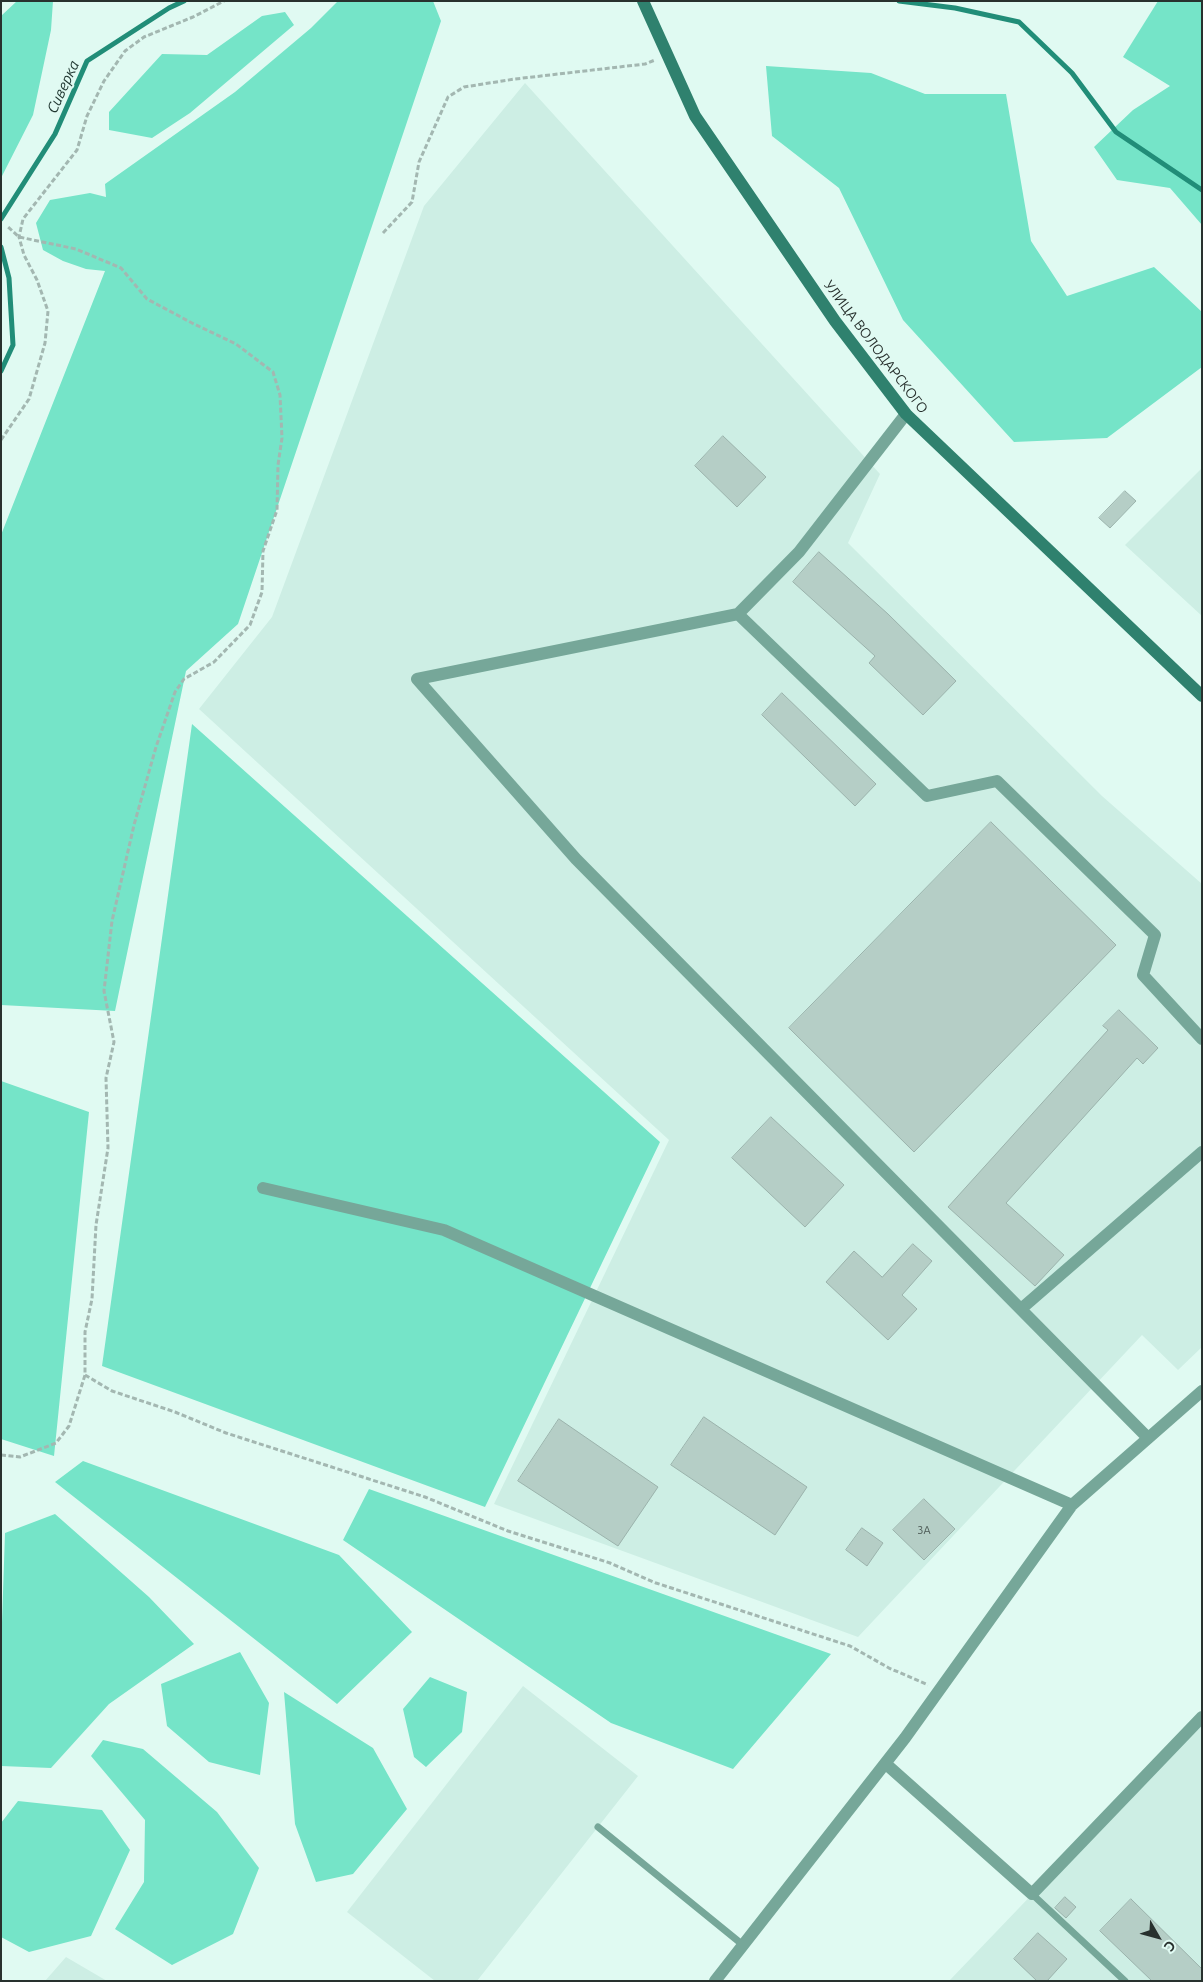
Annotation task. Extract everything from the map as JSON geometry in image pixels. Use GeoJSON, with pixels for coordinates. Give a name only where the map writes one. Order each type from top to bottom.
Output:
{"type":"FeatureCollection","features":[{"type":"Feature","properties":{"kind":"main road","name":"УЛИЦА ВОЛОДАРСКОГО"},"geometry":{"type":"LineString","coordinates":[[643,1],[695,116],[835,321],[906,414],[1202,696]]}},
{"type":"Feature","properties":{"kind":"street"},"geometry":{"type":"LineString","coordinates":[[906,414],[799,552],[738,614],[417,679],[576,858],[1148,1438]]}},
{"type":"Feature","properties":{"kind":"street"},"geometry":{"type":"LineString","coordinates":[[738,614],[927,796],[997,781],[1155,935],[1143,975],[1202,1038]]}},
{"type":"Feature","properties":{"kind":"street"},"geometry":{"type":"LineString","coordinates":[[1021,1309],[1202,1152]]}},
{"type":"Feature","properties":{"kind":"street"},"geometry":{"type":"LineString","coordinates":[[263,1188],[444,1230],[1072,1504]]}},
{"type":"Feature","properties":{"kind":"street"},"geometry":{"type":"LineString","coordinates":[[715,1981],[886,1764],[1072,1504],[1202,1391]]}},
{"type":"Feature","properties":{"kind":"street"},"geometry":{"type":"LineString","coordinates":[[886,1764],[1032,1894],[1202,1716]]}},
{"type":"Feature","properties":{"kind":"lane"},"geometry":{"type":"LineString","coordinates":[[598,1827],[743,1945]]}},
{"type":"Feature","properties":{"kind":"lane"},"geometry":{"type":"LineString","coordinates":[[1032,1894],[1125,1981]]}},
{"type":"Feature","properties":{"kind":"path"},"geometry":{"type":"LineString","coordinates":[[1,440],[29,399],[46,335],[48,311],[37,280],[24,255],[19,238],[23,219],[77,150],[87,116],[104,81],[125,51],[144,37],[193,18],[224,1]]}},
{"type":"Feature","properties":{"kind":"path"},"geometry":{"type":"LineString","coordinates":[[383,233],[412,202],[419,162],[448,97],[464,87],[515,78],[645,64],[667,54]]}},
{"type":"Feature","properties":{"kind":"path"},"geometry":{"type":"LineString","coordinates":[[1,1456],[20,1457],[56,1443],[69,1426],[85,1375],[85,1332],[92,1299],[96,1225],[108,1148],[106,1078],[114,1042],[104,992],[112,921],[134,825],[156,746],[175,692],[184,680],[214,662],[250,625],[262,592],[263,551],[276,510],[278,465],[282,438],[280,396],[273,372],[236,344],[192,323],[147,298],[121,268],[76,250],[19,238],[7,226]]}},
{"type":"Feature","properties":{"kind":"path"},"geometry":{"type":"LineString","coordinates":[[85,1375],[112,1391],[175,1412],[226,1433],[425,1497],[508,1531],[610,1563],[656,1583],[850,1646],[889,1668],[940,1690]]}},
{"type":"Feature","properties":{"kind":"shaded area"},"geometry":{"type":"Polygon","coordinates":[[[525,83],[880,474],[848,543],[1102,796],[1202,884],[1202,1347],[1178,1370],[1142,1335],[858,1637],[494,1504],[669,1140],[199,709],[272,617],[424,206],[525,83]]]}},
{"type":"Feature","properties":{"kind":"shaded area"},"geometry":{"type":"Polygon","coordinates":[[[1202,468],[1202,616],[1125,545],[1202,468]]]}},
{"type":"Feature","properties":{"kind":"shaded area"},"geometry":{"type":"Polygon","coordinates":[[[523,1686],[638,1776],[477,1981],[435,1981],[347,1912],[523,1686]]]}},
{"type":"Feature","properties":{"kind":"shaded area"},"geometry":{"type":"Polygon","coordinates":[[[1202,1717],[1202,1981],[949,1981],[1202,1717]]]}},
{"type":"Feature","properties":{"kind":"shaded area"},"geometry":{"type":"Polygon","coordinates":[[[66,1957],[107,1981],[45,1981],[66,1957]]]}},
{"type":"Feature","properties":{"kind":"green space"},"geometry":{"type":"Polygon","coordinates":[[[17,1],[53,1],[51,30],[33,115],[1,178],[1,16],[17,1]]]}},
{"type":"Feature","properties":{"kind":"green space"},"geometry":{"type":"Polygon","coordinates":[[[338,1],[433,1],[441,21],[238,624],[186,671],[115,1011],[1,1005],[1,535],[105,271],[86,269],[63,261],[43,250],[36,223],[50,200],[90,193],[106,197],[105,184],[235,92],[311,28],[338,1]]]}},
{"type":"Feature","properties":{"kind":"green space"},"geometry":{"type":"Polygon","coordinates":[[[1158,1],[1202,1],[1202,225],[1170,188],[1117,180],[1094,147],[1133,110],[1170,86],[1123,57],[1158,1]]]}},
{"type":"Feature","properties":{"kind":"green space"},"geometry":{"type":"Polygon","coordinates":[[[285,12],[294,25],[190,113],[152,138],[109,130],[109,112],[162,54],[207,55],[262,16],[285,12]]]}},
{"type":"Feature","properties":{"kind":"green space"},"geometry":{"type":"Polygon","coordinates":[[[766,66],[871,73],[925,94],[1006,94],[1031,241],[1067,296],[1154,267],[1202,312],[1202,367],[1107,438],[1014,442],[903,320],[839,188],[772,136],[766,66]]]}},
{"type":"Feature","properties":{"kind":"green space"},"geometry":{"type":"Polygon","coordinates":[[[192,724],[660,1142],[485,1507],[102,1366],[192,724]]]}},
{"type":"Feature","properties":{"kind":"green space"},"geometry":{"type":"Polygon","coordinates":[[[1,1081],[89,1112],[54,1456],[1,1439],[1,1081]]]}},
{"type":"Feature","properties":{"kind":"green space"},"geometry":{"type":"Polygon","coordinates":[[[83,1461],[339,1555],[412,1632],[337,1704],[55,1482],[83,1461]]]}},
{"type":"Feature","properties":{"kind":"green space"},"geometry":{"type":"Polygon","coordinates":[[[369,1489],[831,1654],[733,1769],[611,1723],[343,1540],[369,1489]]]}},
{"type":"Feature","properties":{"kind":"green space"},"geometry":{"type":"Polygon","coordinates":[[[55,1514],[149,1597],[194,1644],[109,1704],[51,1768],[1,1766],[1,1652],[5,1533],[55,1514]]]}},
{"type":"Feature","properties":{"kind":"green space"},"geometry":{"type":"Polygon","coordinates":[[[240,1652],[269,1703],[260,1775],[209,1762],[167,1726],[161,1684],[240,1652]]]}},
{"type":"Feature","properties":{"kind":"green space"},"geometry":{"type":"Polygon","coordinates":[[[430,1677],[467,1692],[462,1732],[426,1767],[414,1757],[403,1709],[430,1677]]]}},
{"type":"Feature","properties":{"kind":"green space"},"geometry":{"type":"Polygon","coordinates":[[[284,1692],[373,1748],[407,1809],[353,1874],[316,1882],[295,1824],[284,1692]]]}},
{"type":"Feature","properties":{"kind":"green space"},"geometry":{"type":"Polygon","coordinates":[[[103,1740],[143,1749],[217,1812],[259,1868],[233,1934],[172,1965],[115,1929],[144,1882],[145,1820],[91,1756],[103,1740]]]}},
{"type":"Feature","properties":{"kind":"green space"},"geometry":{"type":"Polygon","coordinates":[[[18,1801],[102,1810],[130,1850],[91,1936],[29,1952],[1,1937],[1,1823],[18,1801]]]}},
{"type":"Feature","properties":{"kind":"building"},"geometry":{"type":"Polygon","coordinates":[[[723,436],[766,477],[737,507],[695,466],[723,436]]]}},
{"type":"Feature","properties":{"kind":"building"},"geometry":{"type":"Polygon","coordinates":[[[1125,491],[1136,501],[1110,528],[1099,518],[1125,491]]]}},
{"type":"Feature","properties":{"kind":"building"},"geometry":{"type":"Polygon","coordinates":[[[819,552],[888,614],[956,681],[923,715],[869,663],[875,656],[793,582],[819,552]]]}},
{"type":"Feature","properties":{"kind":"building"},"geometry":{"type":"Polygon","coordinates":[[[782,693],[876,784],[855,806],[762,715],[782,693]]]}},
{"type":"Feature","properties":{"kind":"building"},"geometry":{"type":"Polygon","coordinates":[[[991,822],[1116,945],[914,1152],[789,1028],[991,822]]]}},
{"type":"Feature","properties":{"kind":"building"},"geometry":{"type":"Polygon","coordinates":[[[1119,1010],[1158,1048],[1143,1064],[1137,1058],[1006,1203],[1064,1255],[1035,1286],[948,1207],[1108,1030],[1103,1026],[1119,1010]]]}},
{"type":"Feature","properties":{"kind":"building"},"geometry":{"type":"Polygon","coordinates":[[[771,1117],[844,1185],[805,1227],[732,1158],[771,1117]]]}},
{"type":"Feature","properties":{"kind":"building"},"geometry":{"type":"Polygon","coordinates":[[[913,1244],[932,1261],[902,1295],[917,1309],[888,1340],[826,1282],[854,1251],[882,1277],[913,1244]]]}},
{"type":"Feature","properties":{"kind":"building"},"geometry":{"type":"Polygon","coordinates":[[[704,1417],[807,1487],[775,1535],[671,1465],[704,1417]]]}},
{"type":"Feature","properties":{"kind":"building"},"geometry":{"type":"Polygon","coordinates":[[[559,1419],[658,1487],[618,1546],[518,1481],[559,1419]]]}},
{"type":"Feature","properties":{"kind":"building"},"geometry":{"type":"Polygon","coordinates":[[[924,1499],[955,1529],[924,1560],[893,1530],[924,1499]]]}},
{"type":"Feature","properties":{"kind":"building"},"geometry":{"type":"Polygon","coordinates":[[[862,1528],[883,1543],[867,1566],[846,1550],[862,1528]]]}},
{"type":"Feature","properties":{"kind":"building"},"geometry":{"type":"Polygon","coordinates":[[[1065,1897],[1076,1907],[1066,1918],[1055,1908],[1065,1897]]]}},
{"type":"Feature","properties":{"kind":"building"},"geometry":{"type":"Polygon","coordinates":[[[1131,1899],[1202,1969],[1202,1981],[1152,1981],[1100,1931],[1131,1899]]]}},
{"type":"Feature","properties":{"kind":"building"},"geometry":{"type":"Polygon","coordinates":[[[1038,1933],[1067,1959],[1047,1981],[1037,1981],[1014,1959],[1038,1933]]]}},
{"type":"Feature","properties":{"kind":"waterway","name":"Сиверка"},"geometry":{"type":"LineString","coordinates":[[1,219],[55,134],[87,61],[169,8],[184,1]]}},
{"type":"Feature","properties":{"kind":"waterway"},"geometry":{"type":"LineString","coordinates":[[899,1],[955,8],[1019,22],[1072,73],[1116,132],[1202,190]]}},
{"type":"Feature","properties":{"kind":"waterway","name":"Сиверка"},"geometry":{"type":"LineString","coordinates":[[1,247],[9,278],[13,345],[1,371]]}}]}
